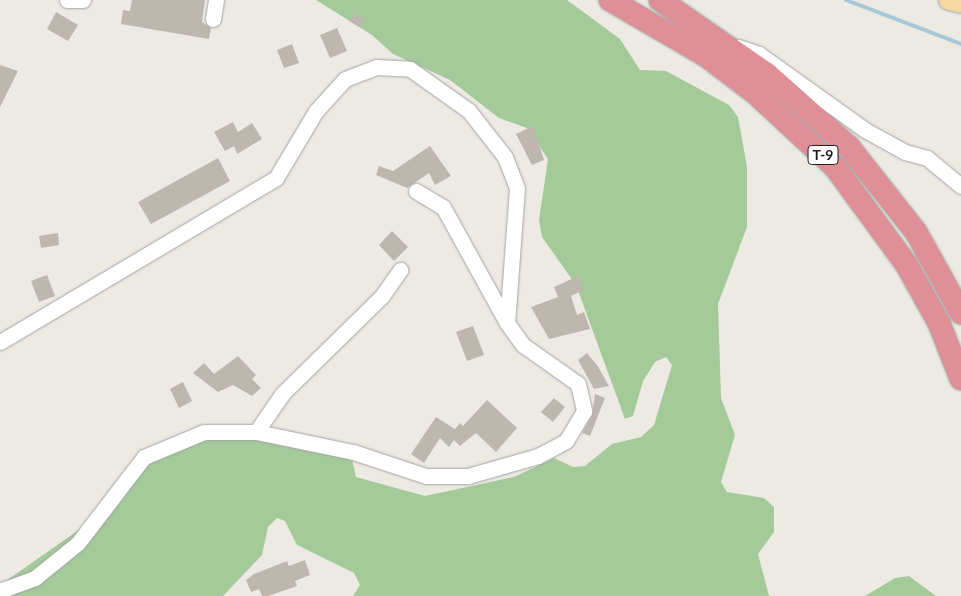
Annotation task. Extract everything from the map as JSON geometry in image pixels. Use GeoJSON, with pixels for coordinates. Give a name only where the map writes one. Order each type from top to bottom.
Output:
{"type":"FeatureCollection","features":[{"type":"Feature","properties":{"kind":"highway"},"geometry":{"type":"LineString","coordinates":[[604,0],[630,12]]}},
{"type":"Feature","properties":{"kind":"highway","name":"T-9"},"geometry":{"type":"LineString","coordinates":[[610,0],[733,77],[835,167],[906,264],[939,323],[961,379]]}},
{"type":"Feature","properties":{"kind":"highway","name":"T-9"},"geometry":{"type":"LineString","coordinates":[[660,0],[724,44],[796,98],[849,147],[916,232],[961,313]]}},
{"type":"Feature","properties":{"kind":"main road"},"geometry":{"type":"LineString","coordinates":[[948,0],[961,4]]}},
{"type":"Feature","properties":{"kind":"street"},"geometry":{"type":"LineString","coordinates":[[67,0],[83,0]]}},
{"type":"Feature","properties":{"kind":"street"},"geometry":{"type":"LineString","coordinates":[[214,19],[216,0]]}},
{"type":"Feature","properties":{"kind":"street"},"geometry":{"type":"LineString","coordinates":[[724,44],[759,54],[865,130],[905,152],[927,158],[961,186]]}},
{"type":"Feature","properties":{"kind":"street"},"geometry":{"type":"LineString","coordinates":[[0,342],[276,178],[316,111],[345,79],[376,67],[410,69],[469,111],[505,157],[516,188],[507,323]]}},
{"type":"Feature","properties":{"kind":"street"},"geometry":{"type":"LineString","coordinates":[[0,592],[35,578],[78,543],[144,457],[204,432],[256,432],[353,452],[426,476],[468,476],[538,456],[566,441],[584,411],[578,384],[523,345],[507,323],[442,207],[416,191]]}},
{"type":"Feature","properties":{"kind":"street"},"geometry":{"type":"LineString","coordinates":[[256,432],[283,394],[382,296],[400,270]]}},
{"type":"Feature","properties":{"kind":"green space"},"geometry":{"type":"Polygon","coordinates":[[[316,0],[567,0],[620,39],[640,70],[666,71],[729,105],[738,117],[747,167],[747,227],[718,304],[721,398],[735,435],[721,482],[727,492],[764,498],[774,507],[774,532],[758,554],[769,596],[353,596],[360,585],[354,573],[297,545],[285,521],[277,518],[268,527],[262,555],[223,596],[0,596],[3,583],[90,522],[141,463],[209,429],[352,459],[356,477],[425,496],[514,477],[554,458],[573,467],[585,466],[612,444],[641,437],[654,425],[672,365],[666,357],[655,362],[643,381],[633,416],[625,419],[576,285],[542,237],[539,220],[548,159],[527,128],[499,118],[450,80],[393,54],[372,35],[316,0]]]}},
{"type":"Feature","properties":{"kind":"green space"},"geometry":{"type":"Polygon","coordinates":[[[909,576],[936,596],[865,596],[895,578],[909,576]]]}},
{"type":"Feature","properties":{"kind":"building"},"geometry":{"type":"Polygon","coordinates":[[[132,0],[205,0],[202,22],[211,28],[209,39],[121,24],[123,10],[130,11],[132,0]]]}},
{"type":"Feature","properties":{"kind":"building"},"geometry":{"type":"Polygon","coordinates":[[[56,12],[78,25],[68,41],[47,29],[56,12]]]}},
{"type":"Feature","properties":{"kind":"building"},"geometry":{"type":"Polygon","coordinates":[[[353,13],[364,19],[360,27],[349,21],[353,13]]]}},
{"type":"Feature","properties":{"kind":"building"},"geometry":{"type":"Polygon","coordinates":[[[337,28],[347,51],[330,58],[320,35],[337,28]]]}},
{"type":"Feature","properties":{"kind":"building"},"geometry":{"type":"Polygon","coordinates":[[[292,44],[299,63],[284,68],[277,50],[292,44]]]}},
{"type":"Feature","properties":{"kind":"building"},"geometry":{"type":"Polygon","coordinates":[[[0,65],[18,71],[0,107],[0,65]]]}},
{"type":"Feature","properties":{"kind":"building"},"geometry":{"type":"Polygon","coordinates":[[[233,122],[238,132],[252,123],[262,139],[237,154],[234,146],[225,151],[214,132],[233,122]]]}},
{"type":"Feature","properties":{"kind":"building"},"geometry":{"type":"Polygon","coordinates":[[[533,126],[544,160],[532,165],[516,134],[533,126]]]}},
{"type":"Feature","properties":{"kind":"building"},"geometry":{"type":"Polygon","coordinates":[[[430,146],[451,176],[435,185],[429,173],[407,188],[376,175],[379,166],[393,171],[430,146]]]}},
{"type":"Feature","properties":{"kind":"building"},"geometry":{"type":"Polygon","coordinates":[[[218,158],[230,181],[151,224],[138,202],[218,158]]]}},
{"type":"Feature","properties":{"kind":"building"},"geometry":{"type":"Polygon","coordinates":[[[392,231],[408,247],[394,261],[379,245],[392,231]]]}},
{"type":"Feature","properties":{"kind":"building"},"geometry":{"type":"Polygon","coordinates":[[[58,233],[59,245],[41,248],[39,236],[58,233]]]}},
{"type":"Feature","properties":{"kind":"building"},"geometry":{"type":"Polygon","coordinates":[[[47,275],[55,296],[39,302],[31,281],[47,275]]]}},
{"type":"Feature","properties":{"kind":"building"},"geometry":{"type":"Polygon","coordinates":[[[578,276],[584,290],[571,296],[577,315],[584,312],[590,329],[549,339],[531,307],[558,297],[554,287],[578,276]]]}},
{"type":"Feature","properties":{"kind":"building"},"geometry":{"type":"Polygon","coordinates":[[[473,326],[484,355],[467,361],[456,332],[473,326]]]}},
{"type":"Feature","properties":{"kind":"building"},"geometry":{"type":"Polygon","coordinates":[[[587,353],[597,365],[609,386],[594,389],[578,360],[587,353]]]}},
{"type":"Feature","properties":{"kind":"building"},"geometry":{"type":"Polygon","coordinates":[[[238,356],[256,375],[252,379],[261,388],[252,396],[233,385],[218,392],[193,373],[204,363],[214,374],[238,356]]]}},
{"type":"Feature","properties":{"kind":"building"},"geometry":{"type":"Polygon","coordinates":[[[183,382],[192,401],[179,408],[170,389],[183,382]]]}},
{"type":"Feature","properties":{"kind":"building"},"geometry":{"type":"Polygon","coordinates":[[[595,394],[605,398],[590,436],[582,433],[592,415],[595,394]]]}},
{"type":"Feature","properties":{"kind":"building"},"geometry":{"type":"Polygon","coordinates":[[[554,398],[565,407],[553,422],[541,412],[554,398]]]}},
{"type":"Feature","properties":{"kind":"building"},"geometry":{"type":"Polygon","coordinates":[[[487,400],[517,428],[496,452],[476,433],[460,446],[454,440],[449,447],[440,438],[424,463],[411,454],[436,417],[455,429],[460,423],[463,426],[487,400]]]}},
{"type":"Feature","properties":{"kind":"building"},"geometry":{"type":"Polygon","coordinates":[[[305,560],[310,575],[295,581],[297,586],[268,596],[262,596],[259,589],[251,592],[246,580],[254,574],[287,561],[289,566],[305,560]]]}},
{"type":"Feature","properties":{"kind":"waterway"},"geometry":{"type":"LineString","coordinates":[[846,0],[961,44]]}}]}
